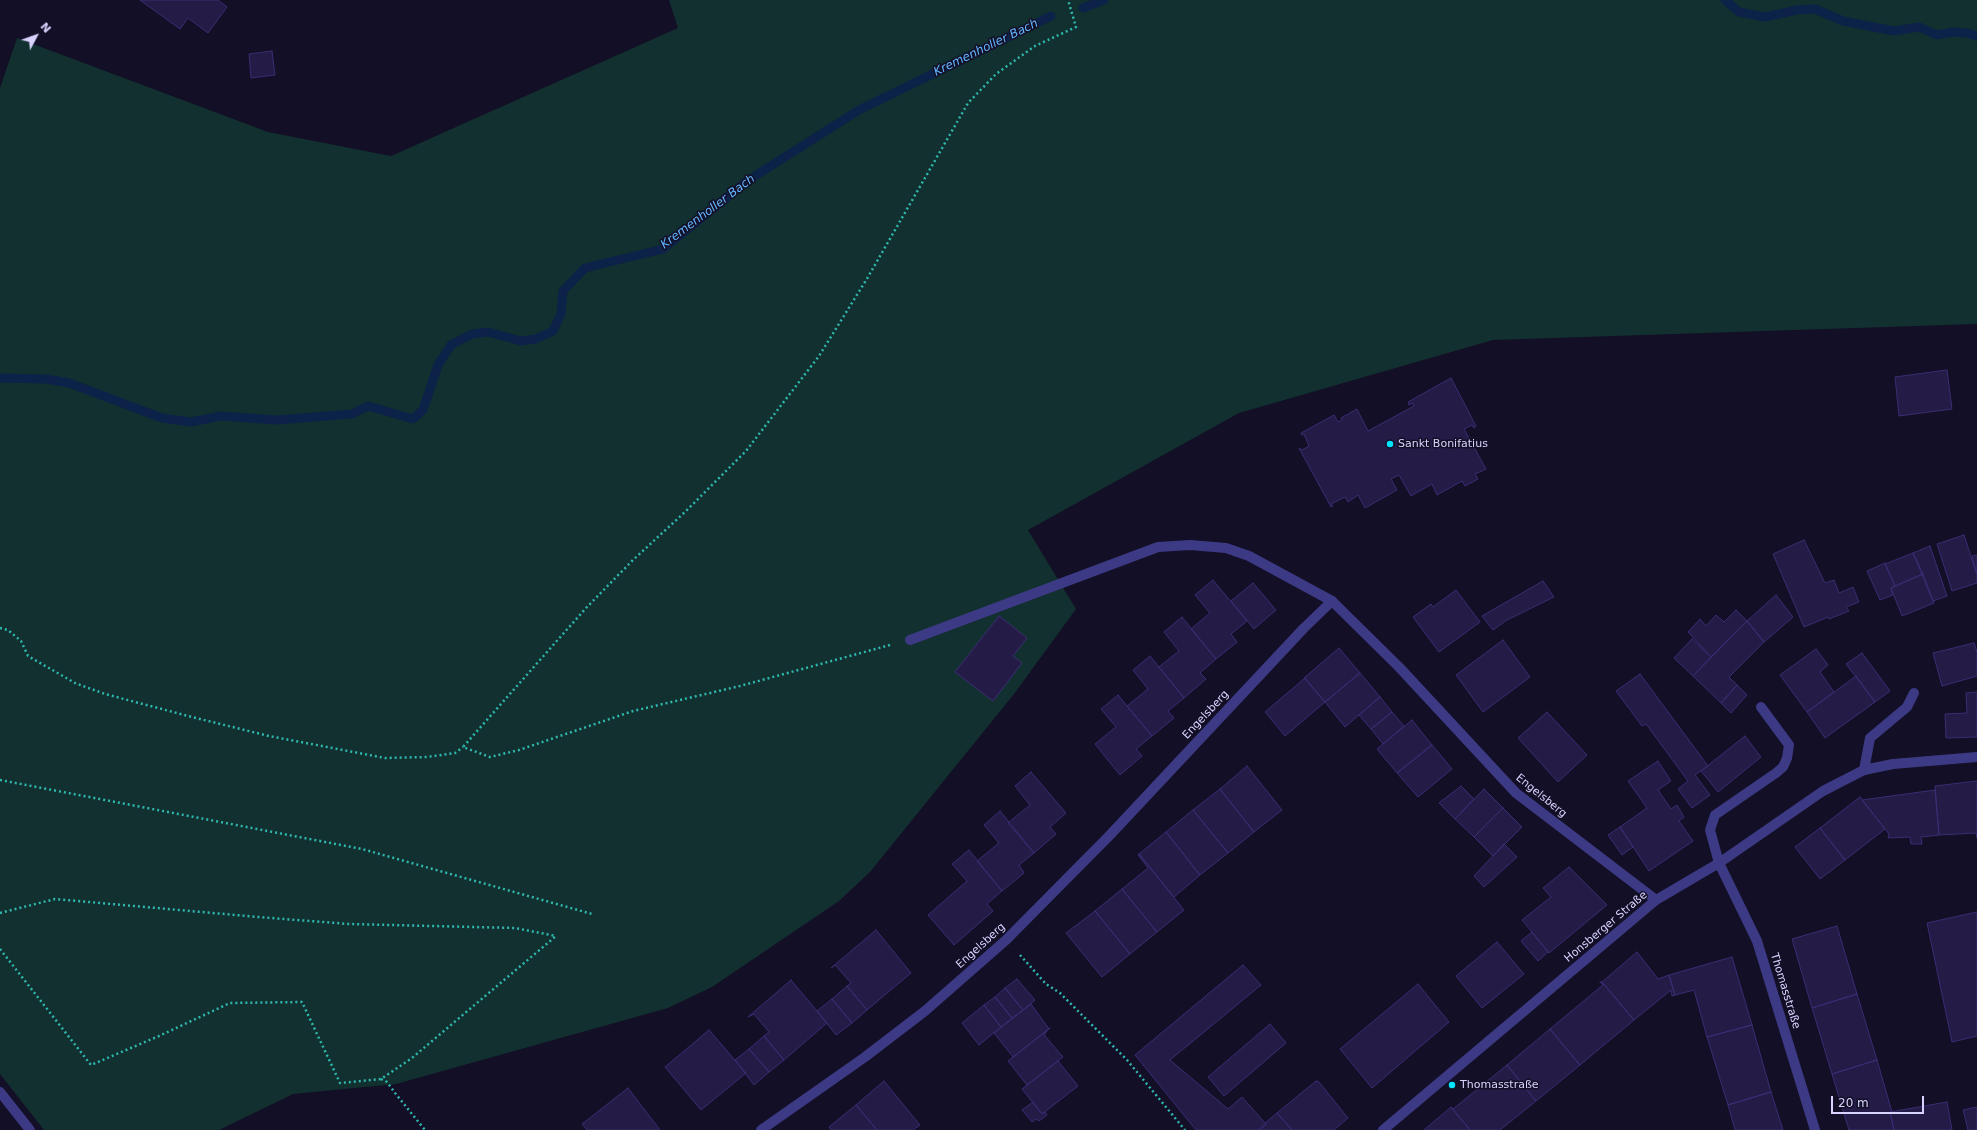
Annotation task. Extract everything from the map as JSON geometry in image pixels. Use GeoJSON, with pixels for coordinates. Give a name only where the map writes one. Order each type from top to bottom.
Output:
{"type":"FeatureCollection","features":[{"type":"Feature","properties":{"kind":"street"},"geometry":{"type":"LineString","coordinates":[[910,640],[1158,547],[1190,545],[1226,548],[1249,556],[1332,601]]}},
{"type":"Feature","properties":{"kind":"street","name":"Engelsberg"},"geometry":{"type":"LineString","coordinates":[[761,1130],[865,1057],[925,1011],[1006,940],[1110,836],[1304,628],[1332,601],[1398,667],[1516,793],[1656,900]]}},
{"type":"Feature","properties":{"kind":"street"},"geometry":{"type":"LineString","coordinates":[[1864,770],[1870,738],[1907,707],[1914,694]]}},
{"type":"Feature","properties":{"kind":"street","name":"Thomasstraße"},"geometry":{"type":"LineString","coordinates":[[1761,707],[1789,745],[1787,758],[1783,766],[1776,773],[1715,815],[1710,830],[1719,863],[1757,941],[1814,1130]]}},
{"type":"Feature","properties":{"kind":"street","name":"Honsberger Straße"},"geometry":{"type":"LineString","coordinates":[[1383,1130],[1656,900],[1719,863],[1823,791],[1864,770],[1893,764],[1977,757]]}},
{"type":"Feature","properties":{"kind":"street"},"geometry":{"type":"LineString","coordinates":[[0,1092],[30,1130]]}},
{"type":"Feature","properties":{"kind":"path"},"geometry":{"type":"LineString","coordinates":[[0,628],[8,630],[21,641],[28,656],[75,683],[105,694],[269,736],[385,758],[427,757],[455,753],[463,747],[586,608],[633,560],[686,511],[746,451],[819,356],[868,277],[968,103],[996,74],[1035,46],[1076,27],[1068,0]]}},
{"type":"Feature","properties":{"kind":"path"},"geometry":{"type":"LineString","coordinates":[[463,747],[490,756],[519,750],[633,711],[740,686],[910,640]]}},
{"type":"Feature","properties":{"kind":"path"},"geometry":{"type":"LineString","coordinates":[[0,780],[362,849],[592,914]]}},
{"type":"Feature","properties":{"kind":"path"},"geometry":{"type":"LineString","coordinates":[[0,913],[55,899],[258,918],[348,924],[515,928],[556,936],[412,1058],[381,1079],[340,1083],[302,1002],[230,1003],[159,1036],[91,1065],[0,949]]}},
{"type":"Feature","properties":{"kind":"path"},"geometry":{"type":"LineString","coordinates":[[1006,940],[1046,984],[1060,993],[1127,1060],[1185,1130]]}},
{"type":"Feature","properties":{"kind":"path"},"geometry":{"type":"LineString","coordinates":[[381,1079],[387,1082],[426,1130]]}},
{"type":"Feature","properties":{"kind":"green space"},"geometry":{"type":"Polygon","coordinates":[[[669,0],[1977,0],[1977,324],[1493,340],[1239,413],[1028,530],[1076,609],[1014,694],[870,872],[839,901],[712,987],[668,1008],[396,1084],[293,1094],[219,1130],[44,1130],[0,1074],[0,88],[17,38],[268,132],[391,156],[678,28],[669,0]]]}},
{"type":"Feature","properties":{"kind":"building"},"geometry":{"type":"Polygon","coordinates":[[[140,0],[218,0],[227,7],[208,33],[188,18],[180,29],[140,0]]]}},
{"type":"Feature","properties":{"kind":"building"},"geometry":{"type":"Polygon","coordinates":[[[272,51],[275,75],[251,78],[249,54],[272,51]]]}},
{"type":"Feature","properties":{"kind":"building"},"geometry":{"type":"Polygon","coordinates":[[[1947,370],[1952,409],[1899,416],[1895,377],[1947,370]]]}},
{"type":"Feature","properties":{"kind":"building","name":"Sankt Bonifatius"},"geometry":{"type":"Polygon","coordinates":[[[1451,378],[1476,426],[1474,428],[1472,425],[1464,429],[1486,469],[1475,474],[1478,479],[1465,486],[1462,481],[1437,495],[1432,484],[1411,496],[1399,475],[1391,479],[1397,490],[1365,508],[1358,495],[1348,502],[1345,497],[1331,504],[1333,506],[1331,507],[1299,448],[1302,450],[1309,446],[1304,434],[1302,435],[1301,433],[1334,415],[1338,422],[1342,420],[1341,418],[1357,409],[1368,431],[1414,406],[1413,403],[1409,405],[1408,402],[1451,378]]]}},
{"type":"Feature","properties":{"kind":"building"},"geometry":{"type":"Polygon","coordinates":[[[1964,535],[1977,575],[1977,583],[1952,591],[1937,544],[1964,535]]]}},
{"type":"Feature","properties":{"kind":"building"},"geometry":{"type":"Polygon","coordinates":[[[1804,540],[1825,583],[1834,580],[1839,593],[1853,587],[1859,602],[1846,607],[1849,611],[1829,619],[1828,617],[1804,627],[1773,554],[1804,540]]]}},
{"type":"Feature","properties":{"kind":"building"},"geometry":{"type":"Polygon","coordinates":[[[1930,546],[1947,596],[1933,601],[1913,553],[1930,546]]]}},
{"type":"Feature","properties":{"kind":"building"},"geometry":{"type":"Polygon","coordinates":[[[1913,553],[1923,574],[1895,586],[1885,564],[1913,553]]]}},
{"type":"Feature","properties":{"kind":"building"},"geometry":{"type":"Polygon","coordinates":[[[1977,555],[1977,574],[1972,556],[1977,555]]]}},
{"type":"Feature","properties":{"kind":"building"},"geometry":{"type":"Polygon","coordinates":[[[1885,563],[1895,586],[1891,588],[1893,595],[1880,600],[1867,571],[1885,563]]]}},
{"type":"Feature","properties":{"kind":"building"},"geometry":{"type":"Polygon","coordinates":[[[1923,574],[1934,603],[1902,616],[1891,588],[1923,574]]]}},
{"type":"Feature","properties":{"kind":"building"},"geometry":{"type":"Polygon","coordinates":[[[1213,580],[1247,621],[1231,634],[1237,642],[1216,659],[1191,629],[1210,613],[1195,595],[1213,580]]]}},
{"type":"Feature","properties":{"kind":"building"},"geometry":{"type":"Polygon","coordinates":[[[1543,581],[1554,597],[1507,620],[1493,630],[1482,616],[1543,581]]]}},
{"type":"Feature","properties":{"kind":"building"},"geometry":{"type":"Polygon","coordinates":[[[1253,583],[1276,610],[1254,629],[1231,601],[1253,583]]]}},
{"type":"Feature","properties":{"kind":"building"},"geometry":{"type":"Polygon","coordinates":[[[1456,590],[1480,622],[1439,652],[1413,617],[1431,604],[1433,607],[1456,590]]]}},
{"type":"Feature","properties":{"kind":"building"},"geometry":{"type":"Polygon","coordinates":[[[1776,595],[1793,617],[1764,642],[1747,621],[1776,595]]]}},
{"type":"Feature","properties":{"kind":"building"},"geometry":{"type":"Polygon","coordinates":[[[1736,610],[1747,621],[1711,657],[1688,632],[1700,619],[1706,626],[1716,615],[1724,622],[1736,610]]]}},
{"type":"Feature","properties":{"kind":"building"},"geometry":{"type":"Polygon","coordinates":[[[999,616],[1027,638],[1013,656],[1022,663],[993,701],[955,672],[999,616]]]}},
{"type":"Feature","properties":{"kind":"building"},"geometry":{"type":"Polygon","coordinates":[[[1182,617],[1216,659],[1200,673],[1206,679],[1184,698],[1159,667],[1179,651],[1164,632],[1182,617]]]}},
{"type":"Feature","properties":{"kind":"building"},"geometry":{"type":"Polygon","coordinates":[[[1747,621],[1764,642],[1729,677],[1737,685],[1721,703],[1693,676],[1747,621]]]}},
{"type":"Feature","properties":{"kind":"building"},"geometry":{"type":"Polygon","coordinates":[[[1692,639],[1711,657],[1693,676],[1674,658],[1692,639]]]}},
{"type":"Feature","properties":{"kind":"building"},"geometry":{"type":"Polygon","coordinates":[[[1503,640],[1530,677],[1483,712],[1456,675],[1503,640]]]}},
{"type":"Feature","properties":{"kind":"building"},"geometry":{"type":"Polygon","coordinates":[[[1974,643],[1977,652],[1977,676],[1942,686],[1933,653],[1974,643]]]}},
{"type":"Feature","properties":{"kind":"building"},"geometry":{"type":"Polygon","coordinates":[[[1339,648],[1360,673],[1325,702],[1304,678],[1339,648]]]}},
{"type":"Feature","properties":{"kind":"building"},"geometry":{"type":"Polygon","coordinates":[[[1816,649],[1828,665],[1820,672],[1834,692],[1807,712],[1780,675],[1816,649]]]}},
{"type":"Feature","properties":{"kind":"building"},"geometry":{"type":"Polygon","coordinates":[[[1862,653],[1890,691],[1875,702],[1846,664],[1862,653]]]}},
{"type":"Feature","properties":{"kind":"building"},"geometry":{"type":"Polygon","coordinates":[[[1150,656],[1184,698],[1168,711],[1174,718],[1152,736],[1127,706],[1148,689],[1133,670],[1150,656]]]}},
{"type":"Feature","properties":{"kind":"building"},"geometry":{"type":"Polygon","coordinates":[[[1360,673],[1380,697],[1345,727],[1325,702],[1360,673]]]}},
{"type":"Feature","properties":{"kind":"building"},"geometry":{"type":"Polygon","coordinates":[[[1640,674],[1708,766],[1695,775],[1710,795],[1692,808],[1678,789],[1688,781],[1646,724],[1642,726],[1616,691],[1640,674]]]}},
{"type":"Feature","properties":{"kind":"building"},"geometry":{"type":"Polygon","coordinates":[[[1856,676],[1875,702],[1825,738],[1807,712],[1856,676]]]}},
{"type":"Feature","properties":{"kind":"building"},"geometry":{"type":"Polygon","coordinates":[[[1305,678],[1325,702],[1285,736],[1265,712],[1305,678]]]}},
{"type":"Feature","properties":{"kind":"building"},"geometry":{"type":"Polygon","coordinates":[[[1737,685],[1747,695],[1731,713],[1721,703],[1737,685]]]}},
{"type":"Feature","properties":{"kind":"building"},"geometry":{"type":"Polygon","coordinates":[[[1977,692],[1977,737],[1946,738],[1945,714],[1967,713],[1966,693],[1977,692]]]}},
{"type":"Feature","properties":{"kind":"building"},"geometry":{"type":"Polygon","coordinates":[[[1118,695],[1152,736],[1136,749],[1142,756],[1120,775],[1095,744],[1116,727],[1101,709],[1118,695]]]}},
{"type":"Feature","properties":{"kind":"building"},"geometry":{"type":"Polygon","coordinates":[[[1380,697],[1392,712],[1371,729],[1359,715],[1380,697]]]}},
{"type":"Feature","properties":{"kind":"building"},"geometry":{"type":"Polygon","coordinates":[[[1392,712],[1404,726],[1383,744],[1371,729],[1392,712]]]}},
{"type":"Feature","properties":{"kind":"building"},"geometry":{"type":"Polygon","coordinates":[[[1547,712],[1587,755],[1558,782],[1518,738],[1547,712]]]}},
{"type":"Feature","properties":{"kind":"building"},"geometry":{"type":"Polygon","coordinates":[[[1412,720],[1432,745],[1397,773],[1377,749],[1412,720]]]}},
{"type":"Feature","properties":{"kind":"building"},"geometry":{"type":"Polygon","coordinates":[[[1745,736],[1761,757],[1718,792],[1701,771],[1745,736]]]}},
{"type":"Feature","properties":{"kind":"building"},"geometry":{"type":"Polygon","coordinates":[[[1432,745],[1452,769],[1418,797],[1397,773],[1432,745]]]}},
{"type":"Feature","properties":{"kind":"building"},"geometry":{"type":"Polygon","coordinates":[[[1658,761],[1671,781],[1658,790],[1671,809],[1677,805],[1684,817],[1679,821],[1693,841],[1649,871],[1620,827],[1647,808],[1628,781],[1658,761]]]}},
{"type":"Feature","properties":{"kind":"building"},"geometry":{"type":"Polygon","coordinates":[[[1247,766],[1282,810],[1254,832],[1220,789],[1247,766]]]}},
{"type":"Feature","properties":{"kind":"building"},"geometry":{"type":"Polygon","coordinates":[[[1031,772],[1066,813],[1050,827],[1056,834],[1034,853],[1008,823],[1030,805],[1015,786],[1031,772]]]}},
{"type":"Feature","properties":{"kind":"building"},"geometry":{"type":"Polygon","coordinates":[[[1977,781],[1977,838],[1976,833],[1939,835],[1935,786],[1977,781]]]}},
{"type":"Feature","properties":{"kind":"building"},"geometry":{"type":"Polygon","coordinates":[[[1461,786],[1474,799],[1455,819],[1439,803],[1461,786]]]}},
{"type":"Feature","properties":{"kind":"building"},"geometry":{"type":"Polygon","coordinates":[[[1220,789],[1254,832],[1228,853],[1193,810],[1220,789]]]}},
{"type":"Feature","properties":{"kind":"building"},"geometry":{"type":"Polygon","coordinates":[[[1484,789],[1503,808],[1474,837],[1455,819],[1484,789]]]}},
{"type":"Feature","properties":{"kind":"building"},"geometry":{"type":"Polygon","coordinates":[[[1935,790],[1939,835],[1921,837],[1922,844],[1911,844],[1910,837],[1888,838],[1889,834],[1862,800],[1935,790]]]}},
{"type":"Feature","properties":{"kind":"building"},"geometry":{"type":"Polygon","coordinates":[[[1860,797],[1885,829],[1845,860],[1820,828],[1860,797]]]}},
{"type":"Feature","properties":{"kind":"building"},"geometry":{"type":"Polygon","coordinates":[[[1503,808],[1522,827],[1493,856],[1474,837],[1503,808]]]}},
{"type":"Feature","properties":{"kind":"building"},"geometry":{"type":"Polygon","coordinates":[[[1193,810],[1228,853],[1200,875],[1166,832],[1193,810]]]}},
{"type":"Feature","properties":{"kind":"building"},"geometry":{"type":"Polygon","coordinates":[[[1000,811],[1034,853],[1019,865],[1024,873],[1002,891],[977,861],[999,843],[984,825],[1000,811]]]}},
{"type":"Feature","properties":{"kind":"building"},"geometry":{"type":"Polygon","coordinates":[[[1620,827],[1633,847],[1622,855],[1608,835],[1620,827]]]}},
{"type":"Feature","properties":{"kind":"building"},"geometry":{"type":"Polygon","coordinates":[[[1820,828],[1845,860],[1820,879],[1795,847],[1820,828]]]}},
{"type":"Feature","properties":{"kind":"building"},"geometry":{"type":"Polygon","coordinates":[[[1166,832],[1200,875],[1174,897],[1139,854],[1166,832]]]}},
{"type":"Feature","properties":{"kind":"building"},"geometry":{"type":"Polygon","coordinates":[[[1504,844],[1517,857],[1484,887],[1474,876],[1504,844]]]}},
{"type":"Feature","properties":{"kind":"building"},"geometry":{"type":"Polygon","coordinates":[[[969,850],[1002,891],[987,904],[993,911],[954,945],[928,915],[967,881],[952,864],[969,850]]]}},
{"type":"Feature","properties":{"kind":"building"},"geometry":{"type":"Polygon","coordinates":[[[1139,854],[1184,910],[1157,932],[1122,889],[1148,868],[1138,855],[1139,854]]]}},
{"type":"Feature","properties":{"kind":"building"},"geometry":{"type":"Polygon","coordinates":[[[1569,867],[1607,905],[1549,953],[1522,920],[1551,897],[1543,888],[1569,867]]]}},
{"type":"Feature","properties":{"kind":"building"},"geometry":{"type":"Polygon","coordinates":[[[1122,889],[1157,932],[1130,954],[1095,911],[1122,889]]]}},
{"type":"Feature","properties":{"kind":"building"},"geometry":{"type":"Polygon","coordinates":[[[1095,911],[1130,954],[1102,977],[1066,933],[1095,911]]]}},
{"type":"Feature","properties":{"kind":"building"},"geometry":{"type":"Polygon","coordinates":[[[1977,912],[1977,1036],[1952,1042],[1927,923],[1977,912]]]}},
{"type":"Feature","properties":{"kind":"building"},"geometry":{"type":"Polygon","coordinates":[[[1837,926],[1857,994],[1812,1008],[1792,939],[1837,926]]]}},
{"type":"Feature","properties":{"kind":"building"},"geometry":{"type":"Polygon","coordinates":[[[876,930],[911,973],[867,1010],[847,986],[851,983],[835,965],[831,968],[876,930]]]}},
{"type":"Feature","properties":{"kind":"building"},"geometry":{"type":"Polygon","coordinates":[[[1532,932],[1548,952],[1538,961],[1521,941],[1532,932]]]}},
{"type":"Feature","properties":{"kind":"building"},"geometry":{"type":"Polygon","coordinates":[[[1497,942],[1524,974],[1482,1008],[1456,976],[1497,942]]]}},
{"type":"Feature","properties":{"kind":"building"},"geometry":{"type":"Polygon","coordinates":[[[1637,952],[1658,979],[1669,975],[1675,995],[1672,996],[1671,990],[1634,1020],[1602,982],[1637,952]]]}},
{"type":"Feature","properties":{"kind":"building"},"geometry":{"type":"Polygon","coordinates":[[[1732,957],[1752,1025],[1707,1037],[1694,990],[1675,995],[1669,975],[1732,957]]]}},
{"type":"Feature","properties":{"kind":"building"},"geometry":{"type":"Polygon","coordinates":[[[1243,965],[1261,985],[1170,1060],[1228,1109],[1242,1097],[1266,1124],[1259,1130],[1196,1130],[1135,1055],[1243,965]]]}},
{"type":"Feature","properties":{"kind":"building"},"geometry":{"type":"Polygon","coordinates":[[[1017,979],[1035,1000],[1023,1010],[1005,988],[1017,979]]]}},
{"type":"Feature","properties":{"kind":"building"},"geometry":{"type":"Polygon","coordinates":[[[791,980],[827,1023],[784,1060],[764,1036],[769,1032],[754,1014],[748,1017],[791,980]]]}},
{"type":"Feature","properties":{"kind":"building"},"geometry":{"type":"Polygon","coordinates":[[[1600,982],[1602,982],[1634,1020],[1580,1065],[1550,1029],[1603,985],[1600,982]]]}},
{"type":"Feature","properties":{"kind":"building"},"geometry":{"type":"Polygon","coordinates":[[[1418,984],[1449,1022],[1372,1088],[1340,1049],[1418,984]]]}},
{"type":"Feature","properties":{"kind":"building"},"geometry":{"type":"Polygon","coordinates":[[[847,986],[867,1010],[852,1023],[832,999],[847,986]]]}},
{"type":"Feature","properties":{"kind":"building"},"geometry":{"type":"Polygon","coordinates":[[[1005,988],[1023,1010],[1012,1018],[995,997],[1005,988]]]}},
{"type":"Feature","properties":{"kind":"building"},"geometry":{"type":"Polygon","coordinates":[[[1857,994],[1877,1060],[1832,1074],[1812,1008],[1857,994]]]}},
{"type":"Feature","properties":{"kind":"building"},"geometry":{"type":"Polygon","coordinates":[[[995,997],[1012,1018],[1001,1027],[984,1005],[995,997]]]}},
{"type":"Feature","properties":{"kind":"building"},"geometry":{"type":"Polygon","coordinates":[[[832,999],[852,1023],[836,1035],[817,1011],[832,999]]]}},
{"type":"Feature","properties":{"kind":"building"},"geometry":{"type":"Polygon","coordinates":[[[1031,1004],[1049,1029],[1013,1057],[994,1033],[1031,1004]]]}},
{"type":"Feature","properties":{"kind":"building"},"geometry":{"type":"Polygon","coordinates":[[[984,1005],[1001,1027],[979,1045],[962,1023],[984,1005]]]}},
{"type":"Feature","properties":{"kind":"building"},"geometry":{"type":"Polygon","coordinates":[[[1270,1024],[1286,1043],[1224,1096],[1208,1077],[1270,1024]]]}},
{"type":"Feature","properties":{"kind":"building"},"geometry":{"type":"Polygon","coordinates":[[[1752,1025],[1771,1092],[1728,1105],[1707,1037],[1752,1025]]]}},
{"type":"Feature","properties":{"kind":"building"},"geometry":{"type":"Polygon","coordinates":[[[1050,1028],[1045,1033],[1045,1036],[1063,1057],[1027,1085],[1008,1061],[1050,1028]]]}},
{"type":"Feature","properties":{"kind":"building"},"geometry":{"type":"Polygon","coordinates":[[[1550,1029],[1580,1065],[1536,1101],[1507,1065],[1550,1029]]]}},
{"type":"Feature","properties":{"kind":"building"},"geometry":{"type":"Polygon","coordinates":[[[709,1030],[746,1073],[701,1110],[665,1067],[709,1030]]]}},
{"type":"Feature","properties":{"kind":"building"},"geometry":{"type":"Polygon","coordinates":[[[764,1036],[784,1060],[769,1072],[749,1049],[764,1036]]]}},
{"type":"Feature","properties":{"kind":"building"},"geometry":{"type":"Polygon","coordinates":[[[749,1049],[769,1072],[754,1085],[735,1060],[749,1049]]]}},
{"type":"Feature","properties":{"kind":"building"},"geometry":{"type":"Polygon","coordinates":[[[1877,1060],[1892,1112],[1890,1112],[1894,1130],[1849,1130],[1832,1074],[1877,1060]]]}},
{"type":"Feature","properties":{"kind":"building"},"geometry":{"type":"Polygon","coordinates":[[[1058,1061],[1078,1086],[1042,1114],[1022,1089],[1058,1061]]]}},
{"type":"Feature","properties":{"kind":"building"},"geometry":{"type":"Polygon","coordinates":[[[1507,1065],[1536,1101],[1500,1130],[1470,1130],[1451,1107],[1453,1109],[1507,1065]]]}},
{"type":"Feature","properties":{"kind":"building"},"geometry":{"type":"Polygon","coordinates":[[[884,1081],[920,1125],[913,1130],[877,1130],[856,1105],[884,1081]]]}},
{"type":"Feature","properties":{"kind":"building"},"geometry":{"type":"Polygon","coordinates":[[[1316,1081],[1319,1082],[1348,1118],[1334,1130],[1292,1130],[1277,1113],[1316,1081]]]}},
{"type":"Feature","properties":{"kind":"building"},"geometry":{"type":"Polygon","coordinates":[[[628,1088],[660,1130],[587,1130],[582,1124],[628,1088]]]}},
{"type":"Feature","properties":{"kind":"building"},"geometry":{"type":"Polygon","coordinates":[[[1771,1092],[1783,1130],[1735,1130],[1728,1105],[1771,1092]]]}},
{"type":"Feature","properties":{"kind":"building"},"geometry":{"type":"Polygon","coordinates":[[[1033,1102],[1042,1114],[1045,1112],[1047,1115],[1039,1121],[1036,1119],[1032,1122],[1022,1110],[1033,1102]]]}},
{"type":"Feature","properties":{"kind":"building"},"geometry":{"type":"Polygon","coordinates":[[[1947,1102],[1952,1130],[1894,1130],[1890,1112],[1947,1102]]]}},
{"type":"Feature","properties":{"kind":"building"},"geometry":{"type":"Polygon","coordinates":[[[856,1105],[877,1130],[831,1130],[829,1127],[856,1105]]]}},
{"type":"Feature","properties":{"kind":"building"},"geometry":{"type":"Polygon","coordinates":[[[1451,1107],[1470,1130],[1424,1130],[1451,1107]]]}},
{"type":"Feature","properties":{"kind":"building"},"geometry":{"type":"Polygon","coordinates":[[[1977,1107],[1977,1130],[1968,1130],[1963,1110],[1977,1107]]]}},
{"type":"Feature","properties":{"kind":"building"},"geometry":{"type":"Polygon","coordinates":[[[1277,1113],[1292,1130],[1259,1130],[1266,1124],[1265,1123],[1277,1113]]]}},
{"type":"Feature","properties":{"kind":"waterway","name":"Kremenholler Bach"},"geometry":{"type":"LineString","coordinates":[[1083,8],[1104,0]]}},
{"type":"Feature","properties":{"kind":"waterway","name":"Kremenholler Bach"},"geometry":{"type":"LineString","coordinates":[[1725,0],[1739,12],[1765,17],[1797,10],[1815,9],[1843,21],[1894,31],[1919,27],[1937,35],[1953,32],[1967,33],[1977,36]]}},
{"type":"Feature","properties":{"kind":"waterway","name":"Kremenholler Bach"},"geometry":{"type":"LineString","coordinates":[[0,378],[46,379],[69,383],[162,418],[191,422],[221,416],[277,420],[352,414],[368,406],[413,419],[423,410],[438,365],[451,345],[472,334],[488,332],[521,341],[536,339],[553,331],[561,314],[563,291],[585,268],[663,249],[747,181],[859,110],[1051,16]]}},
{"type":"Feature","properties":{"kind":"place","name":"Sankt Bonifatius"},"geometry":{"type":"Point","coordinates":[1390,444]}},
{"type":"Feature","properties":{"kind":"place","name":"Thomasstraße"},"geometry":{"type":"Point","coordinates":[1452,1085]}}]}
